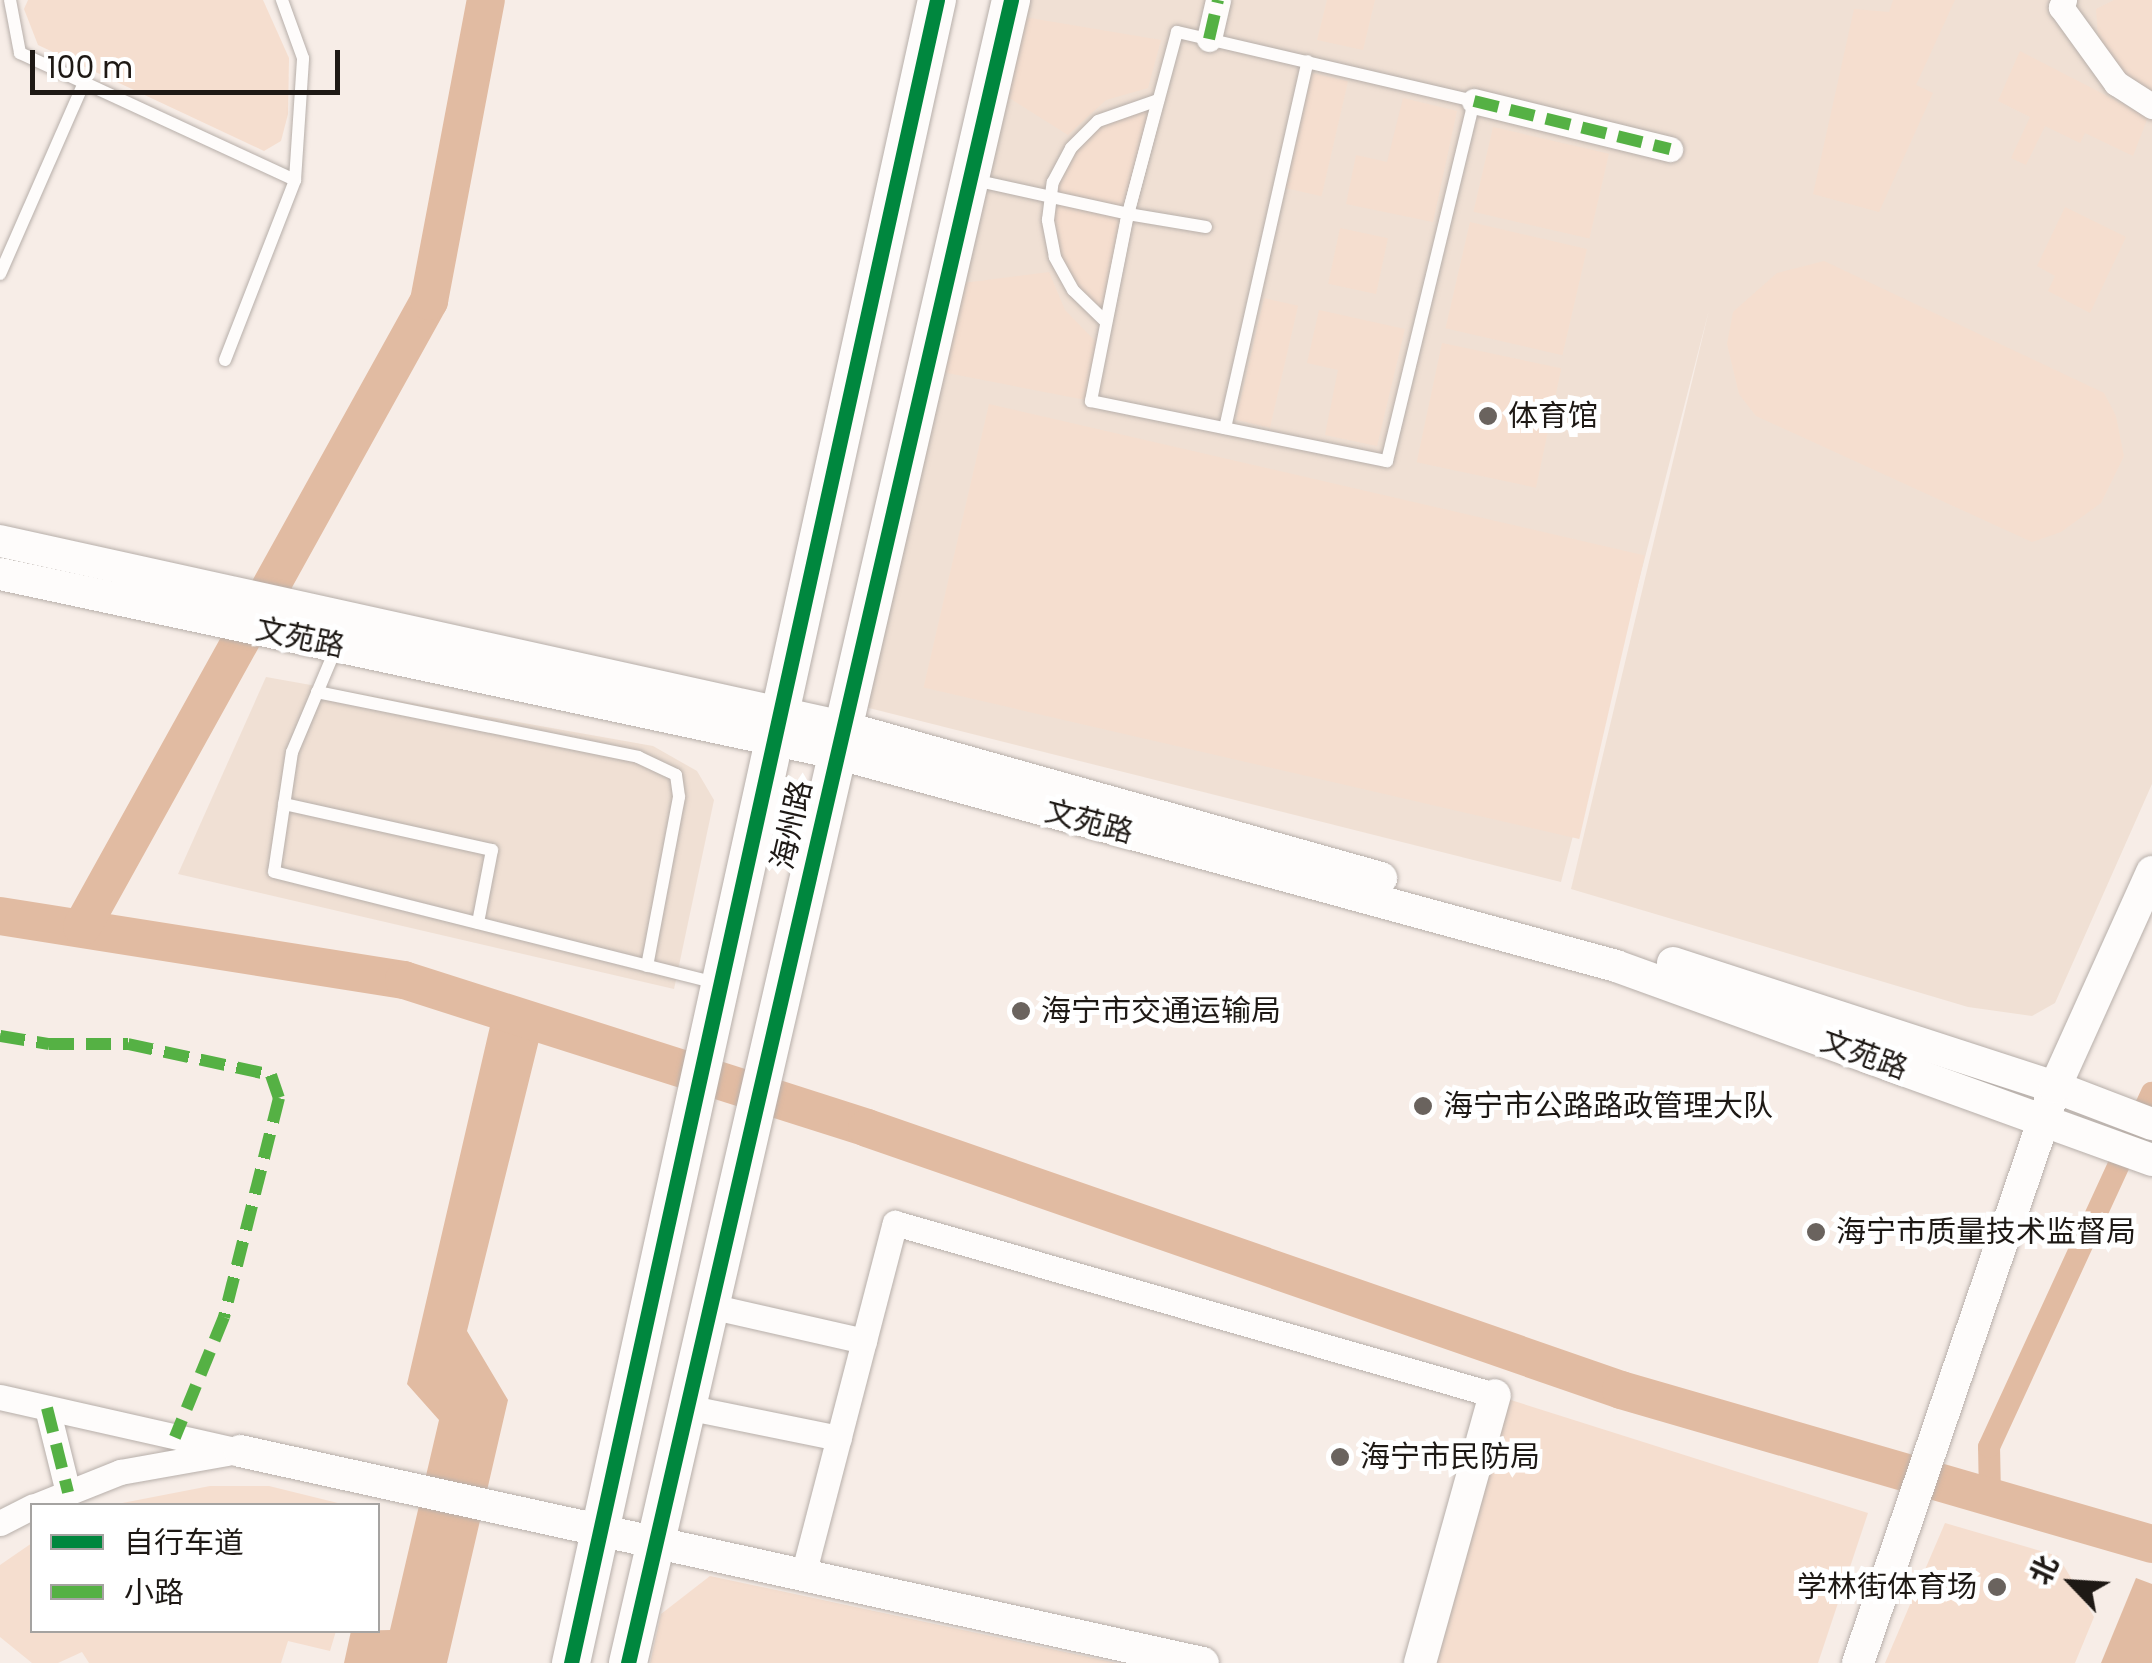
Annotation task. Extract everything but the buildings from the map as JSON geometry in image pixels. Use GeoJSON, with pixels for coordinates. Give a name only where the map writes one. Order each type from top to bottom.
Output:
{"type":"FeatureCollection","features":[{"type":"Feature","properties":{"kind":"main road","name":"海州路"},"geometry":{"type":"LineString","coordinates":[[571,1663],[937,0]]}},
{"type":"Feature","properties":{"kind":"main road","name":"海州路"},"geometry":{"type":"LineString","coordinates":[[628,1663],[1011,0]]}},
{"type":"Feature","properties":{"kind":"main road","name":"文苑路"},"geometry":{"type":"LineString","coordinates":[[0,541],[181,597],[333,635],[840,740],[1607,942],[2055,1087],[2152,1124]]}},
{"type":"Feature","properties":{"kind":"main road","name":"文苑路"},"geometry":{"type":"LineString","coordinates":[[0,574],[181,597]]}},
{"type":"Feature","properties":{"kind":"main road","name":"文苑路"},"geometry":{"type":"LineString","coordinates":[[840,740],[1616,966],[2152,1160]]}},
{"type":"Feature","properties":{"kind":"main road"},"geometry":{"type":"LineString","coordinates":[[1858,1663],[2055,1087],[2152,872]]}},
{"type":"Feature","properties":{"kind":"main road"},"geometry":{"type":"LineString","coordinates":[[1420,1663],[1496,1395]]}},
{"type":"Feature","properties":{"kind":"main road"},"geometry":{"type":"LineString","coordinates":[[240,1451],[1202,1663]]}},
{"type":"Feature","properties":{"kind":"street"},"geometry":{"type":"LineString","coordinates":[[1209,39],[1218,0]]}},
{"type":"Feature","properties":{"kind":"street"},"geometry":{"type":"LineString","coordinates":[[2064,0],[2061,7],[2116,83],[2152,106]]}},
{"type":"Feature","properties":{"kind":"street"},"geometry":{"type":"LineString","coordinates":[[1474,101],[1670,148]]}},
{"type":"Feature","properties":{"kind":"street"},"geometry":{"type":"LineString","coordinates":[[803,1575],[895,1223],[1496,1395]]}},
{"type":"Feature","properties":{"kind":"street"},"geometry":{"type":"LineString","coordinates":[[710,1306],[864,1342]]}},
{"type":"Feature","properties":{"kind":"street"},"geometry":{"type":"LineString","coordinates":[[0,1398],[240,1451]]}},
{"type":"Feature","properties":{"kind":"street"},"geometry":{"type":"LineString","coordinates":[[686,1407],[839,1438]]}},
{"type":"Feature","properties":{"kind":"street"},"geometry":{"type":"LineString","coordinates":[[48,1408],[68,1492]]}},
{"type":"Feature","properties":{"kind":"street"},"geometry":{"type":"LineString","coordinates":[[41,1503],[120,1472],[240,1451]]}},
{"type":"Feature","properties":{"kind":"street"},"geometry":{"type":"LineString","coordinates":[[0,1524],[30,1508]]}},
{"type":"Feature","properties":{"kind":"lane"},"geometry":{"type":"LineString","coordinates":[[10,0],[20,53],[295,180]]}},
{"type":"Feature","properties":{"kind":"lane"},"geometry":{"type":"LineString","coordinates":[[225,360],[295,180],[303,58],[282,0]]}},
{"type":"Feature","properties":{"kind":"lane"},"geometry":{"type":"LineString","coordinates":[[1106,322],[1062,274],[1050,238],[1049,198],[1060,164],[1083,133],[1115,112],[1158,100],[1128,214],[1091,400],[1387,461],[1474,101],[1177,32],[1128,214]]}},
{"type":"Feature","properties":{"kind":"lane"},"geometry":{"type":"LineString","coordinates":[[1225,428],[1308,61]]}},
{"type":"Feature","properties":{"kind":"lane"},"geometry":{"type":"LineString","coordinates":[[0,274],[84,82]]}},
{"type":"Feature","properties":{"kind":"lane"},"geometry":{"type":"LineString","coordinates":[[970,179],[1206,227]]}},
{"type":"Feature","properties":{"kind":"lane"},"geometry":{"type":"LineString","coordinates":[[333,635],[318,692],[292,752],[274,872],[719,983]]}},
{"type":"Feature","properties":{"kind":"lane"},"geometry":{"type":"LineString","coordinates":[[318,692],[638,756],[676,775],[679,797],[647,966]]}},
{"type":"Feature","properties":{"kind":"lane"},"geometry":{"type":"LineString","coordinates":[[284,804],[492,850],[478,923]]}},
{"type":"Feature","properties":{"kind":"shaded area"},"geometry":{"type":"Polygon","coordinates":[[[28,0],[263,0],[289,58],[288,114],[281,141],[264,151],[38,45],[24,9],[28,0]]]}},
{"type":"Feature","properties":{"kind":"shaded area"},"geometry":{"type":"Polygon","coordinates":[[[1028,0],[2152,0],[2152,784],[2055,1003],[2032,1016],[1968,1007],[1571,889],[1709,310],[1561,882],[865,707],[1028,0]]]}},
{"type":"Feature","properties":{"kind":"shaded area"},"geometry":{"type":"Polygon","coordinates":[[[1327,0],[1375,0],[1363,50],[1317,40],[1327,0]]]}},
{"type":"Feature","properties":{"kind":"shaded area"},"geometry":{"type":"Polygon","coordinates":[[[1893,0],[1955,0],[1916,85],[1933,93],[1879,212],[1813,194],[1854,9],[1889,12],[1893,0]]]}},
{"type":"Feature","properties":{"kind":"shaded area"},"geometry":{"type":"Polygon","coordinates":[[[2114,0],[2152,0],[2152,98],[2127,86],[2098,38],[2096,9],[2114,0]]]}},
{"type":"Feature","properties":{"kind":"shaded area"},"geometry":{"type":"Polygon","coordinates":[[[1024,17],[1161,40],[1148,88],[1106,100],[1068,135],[1006,96],[1024,17]]]}},
{"type":"Feature","properties":{"kind":"shaded area"},"geometry":{"type":"Polygon","coordinates":[[[2020,51],[2148,117],[2133,156],[2085,133],[2080,143],[2045,126],[2026,165],[2011,158],[2030,117],[1998,101],[2020,51]]]}},
{"type":"Feature","properties":{"kind":"shaded area"},"geometry":{"type":"Polygon","coordinates":[[[1312,73],[1348,81],[1322,196],[1285,188],[1312,73]]]}},
{"type":"Feature","properties":{"kind":"shaded area"},"geometry":{"type":"Polygon","coordinates":[[[1403,98],[1457,111],[1433,222],[1346,204],[1356,155],[1387,162],[1403,98]]]}},
{"type":"Feature","properties":{"kind":"shaded area"},"geometry":{"type":"Polygon","coordinates":[[[1158,100],[1106,322],[1055,257],[1053,182],[1083,133],[1158,100]]]}},
{"type":"Feature","properties":{"kind":"shaded area"},"geometry":{"type":"Polygon","coordinates":[[[1493,127],[1609,154],[1589,239],[1473,212],[1493,127]]]}},
{"type":"Feature","properties":{"kind":"shaded area"},"geometry":{"type":"Polygon","coordinates":[[[2065,207],[2126,237],[2090,313],[2048,291],[2055,276],[2037,266],[2065,207]]]}},
{"type":"Feature","properties":{"kind":"shaded area"},"geometry":{"type":"Polygon","coordinates":[[[1470,222],[1587,249],[1562,355],[1445,328],[1470,222]]]}},
{"type":"Feature","properties":{"kind":"shaded area"},"geometry":{"type":"Polygon","coordinates":[[[1340,228],[1388,238],[1376,294],[1328,284],[1340,228]]]}},
{"type":"Feature","properties":{"kind":"shaded area"},"geometry":{"type":"Polygon","coordinates":[[[1824,261],[2104,393],[2116,416],[2124,456],[2101,503],[2061,532],[2032,542],[1756,416],[1739,394],[1727,344],[1733,312],[1777,273],[1824,261]]]}},
{"type":"Feature","properties":{"kind":"shaded area"},"geometry":{"type":"Polygon","coordinates":[[[1049,272],[1065,310],[1098,344],[1091,401],[942,372],[963,283],[1049,272]]]}},
{"type":"Feature","properties":{"kind":"shaded area"},"geometry":{"type":"Polygon","coordinates":[[[1264,298],[1298,306],[1270,428],[1236,420],[1264,298]]]}},
{"type":"Feature","properties":{"kind":"shaded area"},"geometry":{"type":"Polygon","coordinates":[[[1319,310],[1405,329],[1377,446],[1325,435],[1338,370],[1307,363],[1319,310]]]}},
{"type":"Feature","properties":{"kind":"shaded area","name":"体育馆"},"geometry":{"type":"Polygon","coordinates":[[[1442,343],[1561,368],[1536,488],[1417,462],[1442,343]]]}},
{"type":"Feature","properties":{"kind":"shaded area"},"geometry":{"type":"Polygon","coordinates":[[[989,404],[1645,555],[1579,839],[924,688],[989,404]]]}},
{"type":"Feature","properties":{"kind":"shaded area"},"geometry":{"type":"Polygon","coordinates":[[[266,677],[653,746],[697,771],[714,800],[674,989],[178,874],[266,677]]]}},
{"type":"Feature","properties":{"kind":"shaded area"},"geometry":{"type":"Polygon","coordinates":[[[494,1009],[543,1024],[467,1331],[508,1400],[447,1663],[344,1663],[351,1633],[390,1630],[439,1420],[407,1384],[494,1009]]]}},
{"type":"Feature","properties":{"kind":"shaded area"},"geometry":{"type":"Polygon","coordinates":[[[1495,1395],[1868,1513],[1818,1663],[1420,1663],[1495,1395]]]}},
{"type":"Feature","properties":{"kind":"shaded area"},"geometry":{"type":"Polygon","coordinates":[[[210,1486],[269,1486],[338,1503],[122,1503],[210,1486]]]}},
{"type":"Feature","properties":{"kind":"shaded area","name":"学林街体育场"},"geometry":{"type":"Polygon","coordinates":[[[1945,1523],[2058,1556],[2094,1617],[2075,1663],[1885,1663],[1945,1523]]]}},
{"type":"Feature","properties":{"kind":"shaded area"},"geometry":{"type":"Polygon","coordinates":[[[30,1544],[30,1633],[335,1633],[330,1651],[288,1641],[281,1663],[89,1663],[82,1652],[58,1663],[32,1663],[0,1637],[0,1565],[30,1544]]]}},
{"type":"Feature","properties":{"kind":"shaded area"},"geometry":{"type":"Polygon","coordinates":[[[710,1576],[1117,1663],[650,1663],[661,1614],[710,1576]]]}},
{"type":"Feature","properties":{"kind":"shaded area"},"geometry":{"type":"Polygon","coordinates":[[[2136,1578],[2152,1584],[2152,1663],[2101,1663],[2136,1578]]]}},
{"type":"Feature","properties":{"kind":"waterway"},"geometry":{"type":"LineString","coordinates":[[82,927],[429,301],[486,0]]}},
{"type":"Feature","properties":{"kind":"waterway"},"geometry":{"type":"LineString","coordinates":[[0,916],[404,980],[867,1128],[1621,1390],[2152,1544]]}},
{"type":"Feature","properties":{"kind":"waterway"},"geometry":{"type":"LineString","coordinates":[[1990,1497],[1989,1447],[2152,1093]]}},
{"type":"Feature","properties":{"kind":"marked path"},"geometry":{"type":"LineString","coordinates":[[1209,39],[1218,0]]}},
{"type":"Feature","properties":{"kind":"marked path"},"geometry":{"type":"LineString","coordinates":[[1474,101],[1670,149]]}},
{"type":"Feature","properties":{"kind":"marked path"},"geometry":{"type":"LineString","coordinates":[[0,1036],[49,1044],[128,1044],[271,1075],[279,1098],[224,1317],[175,1437]]}},
{"type":"Feature","properties":{"kind":"marked path"},"geometry":{"type":"LineString","coordinates":[[47,1408],[68,1492]]}},
{"type":"Feature","properties":{"kind":"cycle path"},"geometry":{"type":"LineString","coordinates":[[571,1663],[937,0]]}},
{"type":"Feature","properties":{"kind":"cycle path"},"geometry":{"type":"LineString","coordinates":[[628,1663],[1011,0]]}},
{"type":"Feature","properties":{"kind":"place","name":"体育馆"},"geometry":{"type":"Point","coordinates":[1488,416]}},
{"type":"Feature","properties":{"kind":"place","name":"海宁市交通运输局"},"geometry":{"type":"Point","coordinates":[1021,1011]}},
{"type":"Feature","properties":{"kind":"place","name":"海宁市公路路政管理大队"},"geometry":{"type":"Point","coordinates":[1423,1106]}},
{"type":"Feature","properties":{"kind":"place","name":"海宁市质量技术监督局"},"geometry":{"type":"Point","coordinates":[1816,1232]}},
{"type":"Feature","properties":{"kind":"place","name":"海宁市民防局"},"geometry":{"type":"Point","coordinates":[1340,1457]}},
{"type":"Feature","properties":{"kind":"place","name":"学林街体育场"},"geometry":{"type":"Point","coordinates":[1997,1587]}}]}
